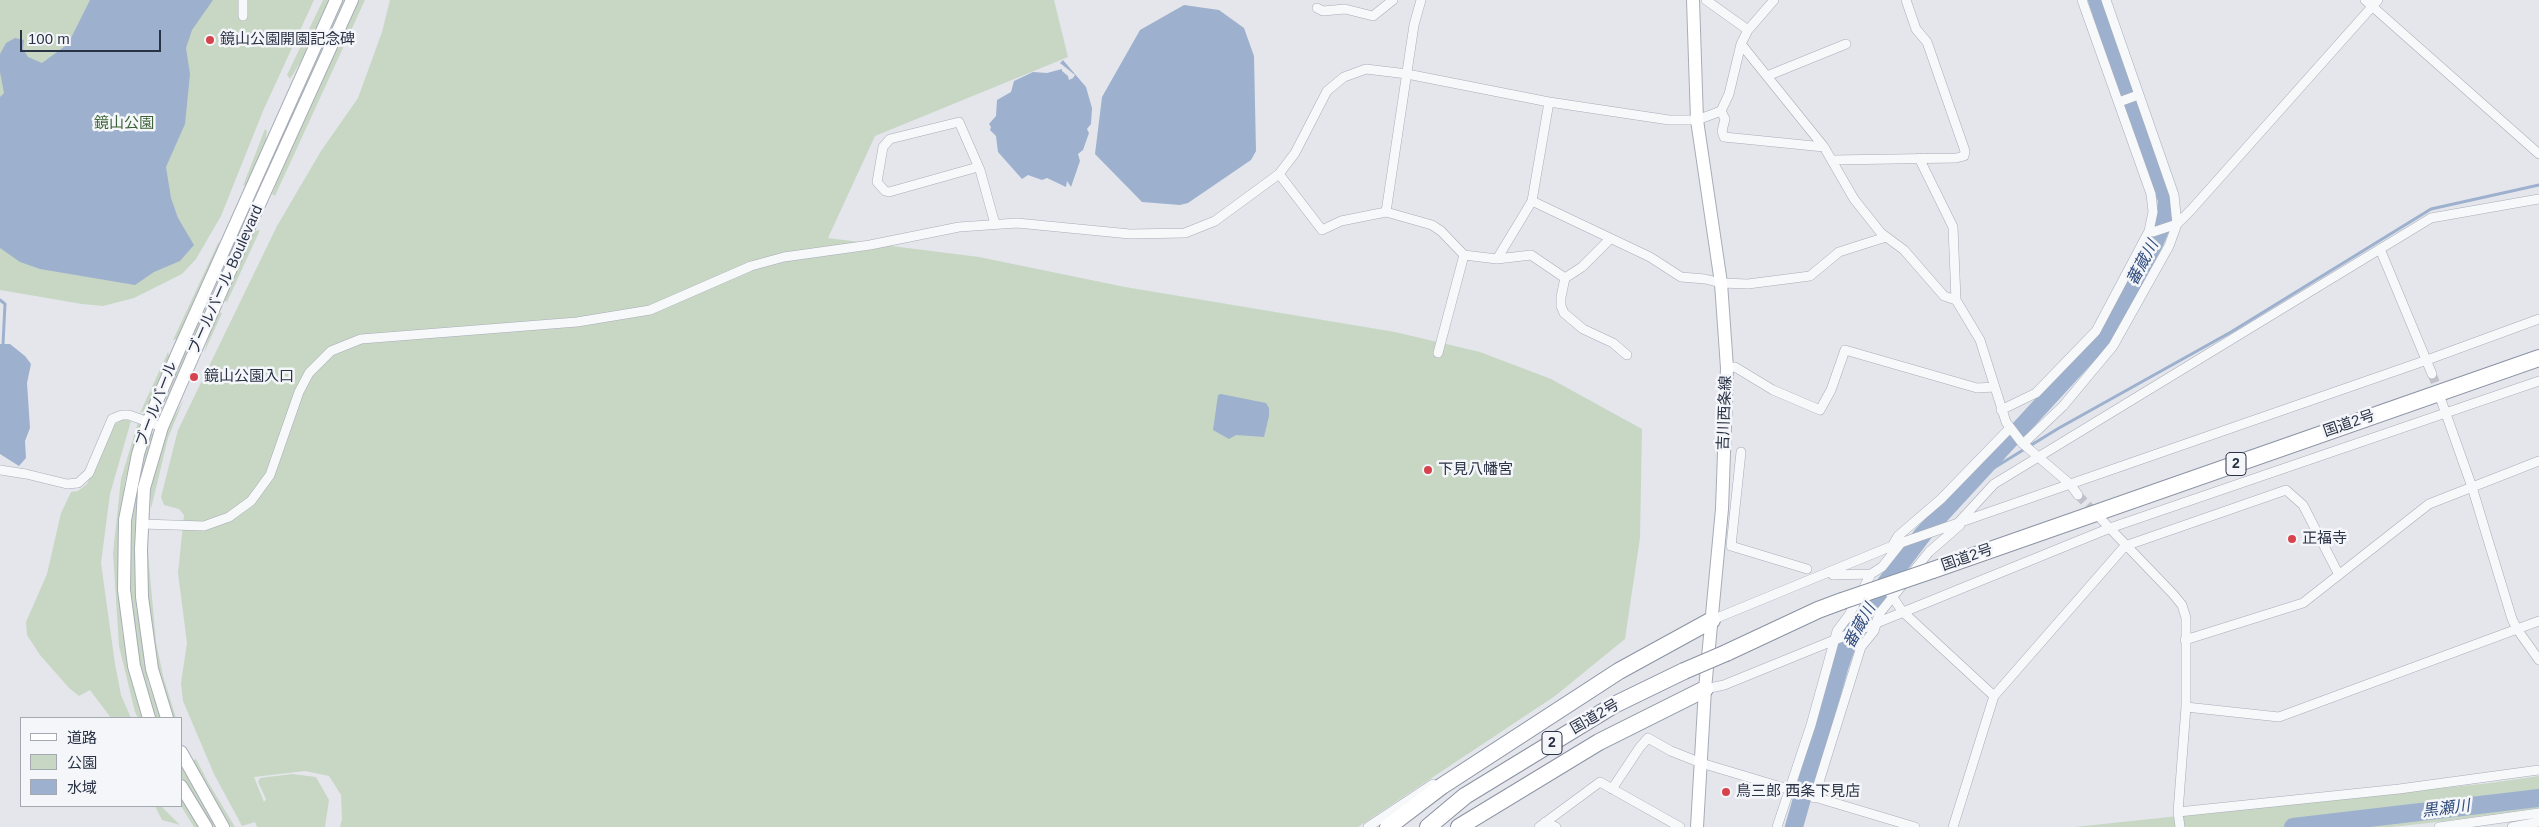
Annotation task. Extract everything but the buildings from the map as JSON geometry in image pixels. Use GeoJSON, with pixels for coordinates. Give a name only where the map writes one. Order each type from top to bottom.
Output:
{"type":"FeatureCollection","features":[{"type":"Feature","properties":{"kind":"highway","name":"国道2号"},"geometry":{"type":"LineString","coordinates":[[1428,827],[1473,791],[1614,705],[1818,610],[2539,358]]}},
{"type":"Feature","properties":{"kind":"highway"},"geometry":{"type":"LineString","coordinates":[[1388,827],[1442,786],[1619,671],[1712,620]]}},
{"type":"Feature","properties":{"kind":"highway"},"geometry":{"type":"LineString","coordinates":[[1459,827],[1599,742],[1705,689]]}},
{"type":"Feature","properties":{"kind":"street"},"geometry":{"type":"LineString","coordinates":[[243,0],[243,16]]}},
{"type":"Feature","properties":{"kind":"street","name":"ブールバール"},"geometry":{"type":"LineString","coordinates":[[149,717],[139,690],[127,626],[123,551],[130,486],[148,422],[336,0]]}},
{"type":"Feature","properties":{"kind":"street","name":"ブールバール Boulevard"},"geometry":{"type":"LineString","coordinates":[[167,717],[152,669],[146,637],[142,597],[144,488],[162,427],[253,218],[352,0]]}},
{"type":"Feature","properties":{"kind":"street"},"geometry":{"type":"LineString","coordinates":[[1317,8],[1322,11],[1345,9],[1373,16],[1393,0]]}},
{"type":"Feature","properties":{"kind":"street"},"geometry":{"type":"LineString","coordinates":[[1386,212],[1414,25],[1421,0]]}},
{"type":"Feature","properties":{"kind":"street","name":"吉川西条線"},"geometry":{"type":"LineString","coordinates":[[1692,0],[1697,120],[1721,283],[1726,368],[1728,511],[1712,620],[1705,689],[1697,827]]}},
{"type":"Feature","properties":{"kind":"street"},"geometry":{"type":"LineString","coordinates":[[1706,0],[1748,30]]}},
{"type":"Feature","properties":{"kind":"street"},"geometry":{"type":"LineString","coordinates":[[142,524],[204,526],[229,517],[251,501],[270,475],[293,408],[309,373],[322,358],[341,346],[361,339],[577,322],[650,310],[751,266],[784,258],[870,245],[959,227],[1017,223],[1130,234],[1185,233],[1215,221],[1278,174],[1294,154],[1322,99],[1334,84],[1354,72],[1366,69],[1407,74],[1549,102],[1668,120],[1697,120],[1721,111],[1729,94],[1741,44],[1748,30],[1774,0]]}},
{"type":"Feature","properties":{"kind":"street"},"geometry":{"type":"LineString","coordinates":[[1832,160],[1960,158],[1965,151],[1927,42],[1916,30],[1906,0]]}},
{"type":"Feature","properties":{"kind":"street"},"geometry":{"type":"LineString","coordinates":[[2002,410],[2036,393],[2096,331],[2151,231],[2152,212],[2150,194],[2120,101],[2082,0]]}},
{"type":"Feature","properties":{"kind":"street"},"geometry":{"type":"LineString","coordinates":[[2024,444],[2063,406],[2113,346],[2169,246],[2176,224],[2174,195],[2106,0]]}},
{"type":"Feature","properties":{"kind":"street"},"geometry":{"type":"LineString","coordinates":[[2151,231],[2176,224],[2192,210],[2372,2],[2539,154]]}},
{"type":"Feature","properties":{"kind":"street"},"geometry":{"type":"LineString","coordinates":[[1741,44],[1824,147],[1854,199],[1881,233],[1904,250],[1944,296],[1956,300]]}},
{"type":"Feature","properties":{"kind":"street"},"geometry":{"type":"LineString","coordinates":[[1767,76],[1846,44]]}},
{"type":"Feature","properties":{"kind":"street"},"geometry":{"type":"LineString","coordinates":[[2120,101],[2138,95]]}},
{"type":"Feature","properties":{"kind":"street"},"geometry":{"type":"LineString","coordinates":[[1497,259],[1532,201],[1549,102]]}},
{"type":"Feature","properties":{"kind":"street"},"geometry":{"type":"LineString","coordinates":[[1721,111],[1724,119],[1722,132],[1724,137],[1824,147]]}},
{"type":"Feature","properties":{"kind":"street"},"geometry":{"type":"LineString","coordinates":[[978,167],[889,192],[884,192],[877,182],[882,147],[890,139],[959,122],[978,167],[995,224]]}},
{"type":"Feature","properties":{"kind":"street"},"geometry":{"type":"LineString","coordinates":[[1919,158],[1953,227],[1956,300],[1980,340],[2002,410],[2011,429],[2024,444],[2070,484],[2078,495]]}},
{"type":"Feature","properties":{"kind":"street"},"geometry":{"type":"LineString","coordinates":[[1278,174],[1322,230],[1342,221],[1386,212],[1432,225],[1441,231],[1464,255],[1497,259],[1531,255],[1566,278]]}},
{"type":"Feature","properties":{"kind":"street"},"geometry":{"type":"LineString","coordinates":[[1814,798],[1861,647],[1874,631],[1879,614],[1928,552],[1960,523],[1994,484],[2431,218],[2539,200]]}},
{"type":"Feature","properties":{"kind":"street"},"geometry":{"type":"LineString","coordinates":[[1532,201],[1650,257],[1681,277],[1705,278],[1721,283],[1748,284],[1810,276],[1839,252],[1886,236]]}},
{"type":"Feature","properties":{"kind":"street"},"geometry":{"type":"LineString","coordinates":[[1610,239],[1582,267],[1566,278],[1561,296],[1564,313],[1583,329],[1613,343],[1627,355]]}},
{"type":"Feature","properties":{"kind":"street"},"geometry":{"type":"LineString","coordinates":[[2380,248],[2428,360],[2432,374]]}},
{"type":"Feature","properties":{"kind":"street"},"geometry":{"type":"LineString","coordinates":[[1438,352],[1464,255]]}},
{"type":"Feature","properties":{"kind":"street"},"geometry":{"type":"LineString","coordinates":[[1712,620],[1896,544],[2428,360],[2539,319]]}},
{"type":"Feature","properties":{"kind":"street"},"geometry":{"type":"LineString","coordinates":[[1726,368],[1734,367],[1773,390],[1820,410],[1831,390],[1845,350],[1977,388],[1994,387]]}},
{"type":"Feature","properties":{"kind":"street"},"geometry":{"type":"LineString","coordinates":[[1705,689],[1724,685],[2110,528],[2448,414],[2539,381]]}},
{"type":"Feature","properties":{"kind":"street"},"geometry":{"type":"LineString","coordinates":[[2440,397],[2448,414],[2517,629],[2539,660]]}},
{"type":"Feature","properties":{"kind":"street"},"geometry":{"type":"LineString","coordinates":[[0,470],[67,484],[78,483],[89,473],[112,419],[122,415],[129,416],[162,427]]}},
{"type":"Feature","properties":{"kind":"street"},"geometry":{"type":"LineString","coordinates":[[1777,827],[1811,725],[1834,639],[1870,577],[1888,562],[1898,536],[1941,499],[2011,429]]}},
{"type":"Feature","properties":{"kind":"street"},"geometry":{"type":"LineString","coordinates":[[1741,452],[1728,511],[1731,546],[1807,569]]}},
{"type":"Feature","properties":{"kind":"street"},"geometry":{"type":"LineString","coordinates":[[2185,640],[2303,602],[2429,504],[2539,461]]}},
{"type":"Feature","properties":{"kind":"street"},"geometry":{"type":"LineString","coordinates":[[1953,827],[1994,696],[2125,546],[2286,490],[2303,505],[2339,575]]}},
{"type":"Feature","properties":{"kind":"street"},"geometry":{"type":"LineString","coordinates":[[2101,519],[2182,605],[2186,618],[2186,707],[2178,814],[2180,827]]}},
{"type":"Feature","properties":{"kind":"street"},"geometry":{"type":"LineString","coordinates":[[1833,576],[1870,577],[1893,595],[1902,612],[1994,696]]}},
{"type":"Feature","properties":{"kind":"street"},"geometry":{"type":"LineString","coordinates":[[2186,707],[2279,717],[2539,621]]}},
{"type":"Feature","properties":{"kind":"street"},"geometry":{"type":"LineString","coordinates":[[1612,789],[1648,738],[1670,751],[1701,763],[1915,827]]}},
{"type":"Feature","properties":{"kind":"street"},"geometry":{"type":"LineString","coordinates":[[182,754],[206,799],[224,827]]}},
{"type":"Feature","properties":{"kind":"street"},"geometry":{"type":"LineString","coordinates":[[2178,814],[2398,789],[2539,770]]}},
{"type":"Feature","properties":{"kind":"street"},"geometry":{"type":"LineString","coordinates":[[1368,827],[1435,782],[1442,786]]}},
{"type":"Feature","properties":{"kind":"street"},"geometry":{"type":"LineString","coordinates":[[1542,825],[1600,782],[1680,827]]}},
{"type":"Feature","properties":{"kind":"street"},"geometry":{"type":"LineString","coordinates":[[182,788],[206,827]]}},
{"type":"Feature","properties":{"kind":"street"},"geometry":{"type":"LineString","coordinates":[[1464,827],[1494,804]]}},
{"type":"Feature","properties":{"kind":"street"},"geometry":{"type":"LineString","coordinates":[[2439,827],[2539,813]]}},
{"type":"Feature","properties":{"kind":"street"},"geometry":{"type":"LineString","coordinates":[[2512,827],[2539,822]]}},
{"type":"Feature","properties":{"kind":"street"},"geometry":{"type":"LineString","coordinates":[[1542,825],[1556,827]]}},
{"type":"Feature","properties":{"kind":"green space","name":"鏡山公園"},"geometry":{"type":"Polygon","coordinates":[[[0,0],[314,0],[263,111],[221,216],[196,259],[182,274],[134,298],[103,306],[0,290],[0,0]]]}},
{"type":"Feature","properties":{"kind":"green space"},"geometry":{"type":"Polygon","coordinates":[[[323,0],[330,0],[303,58],[290,79],[287,75],[323,0]]]}},
{"type":"Feature","properties":{"kind":"green space"},"geometry":{"type":"Polygon","coordinates":[[[341,0],[347,0],[295,115],[277,144],[341,0]]]}},
{"type":"Feature","properties":{"kind":"green space"},"geometry":{"type":"Polygon","coordinates":[[[359,0],[365,0],[275,196],[272,194],[283,166],[359,0]]]}},
{"type":"Feature","properties":{"kind":"green space"},"geometry":{"type":"Polygon","coordinates":[[[390,0],[1054,0],[1068,57],[875,136],[828,238],[979,257],[1125,287],[1395,332],[1480,352],[1551,379],[1642,429],[1640,538],[1625,639],[1555,696],[1358,827],[340,827],[342,819],[341,795],[329,776],[305,771],[254,777],[264,802],[266,799],[258,782],[260,778],[292,774],[316,777],[329,800],[325,827],[257,827],[255,822],[242,826],[214,774],[183,701],[181,683],[187,643],[178,573],[184,515],[179,509],[164,505],[161,497],[178,430],[277,226],[321,151],[358,98],[382,32],[390,0]]]}},
{"type":"Feature","properties":{"kind":"green space"},"geometry":{"type":"Polygon","coordinates":[[[265,129],[267,131],[265,145],[246,185],[243,186],[265,129]]]}},
{"type":"Feature","properties":{"kind":"green space"},"geometry":{"type":"Polygon","coordinates":[[[260,230],[227,302],[224,301],[252,236],[255,231],[260,230]]]}},
{"type":"Feature","properties":{"kind":"green space"},"geometry":{"type":"Polygon","coordinates":[[[219,241],[218,250],[178,339],[173,340],[219,241]]]}},
{"type":"Feature","properties":{"kind":"green space"},"geometry":{"type":"Polygon","coordinates":[[[216,292],[162,414],[160,414],[195,327],[216,292]]]}},
{"type":"Feature","properties":{"kind":"green space"},"geometry":{"type":"Polygon","coordinates":[[[219,312],[222,313],[204,353],[210,331],[219,312]]]}},
{"type":"Feature","properties":{"kind":"green space"},"geometry":{"type":"Polygon","coordinates":[[[168,352],[169,356],[146,410],[140,413],[168,352]]]}},
{"type":"Feature","properties":{"kind":"green space"},"geometry":{"type":"Polygon","coordinates":[[[184,399],[168,438],[151,509],[150,491],[167,429],[184,399]]]}},
{"type":"Feature","properties":{"kind":"green space"},"geometry":{"type":"Polygon","coordinates":[[[123,419],[131,421],[110,494],[101,563],[115,664],[121,695],[131,717],[110,717],[90,690],[79,696],[69,688],[40,655],[27,635],[26,622],[47,574],[61,513],[71,492],[78,491],[87,484],[111,427],[123,419]]]}},
{"type":"Feature","properties":{"kind":"green space"},"geometry":{"type":"Polygon","coordinates":[[[138,422],[141,427],[125,481],[118,566],[122,631],[131,678],[142,717],[138,717],[135,712],[119,646],[113,553],[121,479],[138,422]]]}},
{"type":"Feature","properties":{"kind":"green space"},"geometry":{"type":"Polygon","coordinates":[[[151,432],[154,434],[138,502],[135,547],[136,604],[148,682],[161,717],[156,717],[138,661],[131,611],[130,526],[141,462],[151,432]]]}},
{"type":"Feature","properties":{"kind":"green space"},"geometry":{"type":"Polygon","coordinates":[[[147,542],[156,642],[163,676],[176,717],[172,717],[159,679],[150,632],[145,561],[147,542]]]}},
{"type":"Feature","properties":{"kind":"green space"},"geometry":{"type":"Polygon","coordinates":[[[196,759],[235,827],[231,827],[204,784],[192,761],[196,759]]]}},
{"type":"Feature","properties":{"kind":"green space"},"geometry":{"type":"Polygon","coordinates":[[[182,767],[217,827],[210,827],[182,778],[182,767]]]}},
{"type":"Feature","properties":{"kind":"green space"},"geometry":{"type":"Polygon","coordinates":[[[2539,776],[2539,808],[2429,823],[2391,827],[2075,827],[2490,783],[2539,776]]]}},
{"type":"Feature","properties":{"kind":"green space"},"geometry":{"type":"Polygon","coordinates":[[[182,800],[200,827],[194,827],[182,807],[182,800]]]}},
{"type":"Feature","properties":{"kind":"green space"},"geometry":{"type":"Polygon","coordinates":[[[156,807],[162,807],[180,825],[162,820],[156,807]]]}},
{"type":"Feature","properties":{"kind":"water","name":"鏡山公園"},"geometry":{"type":"Polygon","coordinates":[[[90,0],[213,0],[192,30],[186,48],[190,74],[185,124],[166,167],[171,198],[178,218],[194,245],[180,261],[154,272],[135,285],[40,269],[20,262],[0,248],[0,97],[4,93],[0,72],[0,54],[6,43],[15,38],[24,40],[23,49],[28,57],[42,63],[68,44],[90,0]]]}},
{"type":"Feature","properties":{"kind":"water"},"geometry":{"type":"Polygon","coordinates":[[[1184,5],[1219,10],[1244,28],[1254,56],[1256,151],[1251,160],[1188,203],[1180,205],[1142,202],[1095,154],[1102,97],[1140,30],[1184,5]]]}},
{"type":"Feature","properties":{"kind":"water"},"geometry":{"type":"Polygon","coordinates":[[[1063,60],[1086,87],[1092,108],[1091,124],[1087,129],[1089,133],[1083,150],[1078,154],[1080,161],[1071,187],[1067,181],[1066,187],[1047,178],[1042,180],[1028,175],[1022,179],[998,152],[996,136],[990,130],[989,124],[996,116],[997,100],[1011,92],[1014,81],[1033,72],[1047,73],[1062,69],[1069,80],[1073,78],[1075,75],[1060,63],[1063,60]]]}},
{"type":"Feature","properties":{"kind":"water"},"geometry":{"type":"Polygon","coordinates":[[[0,344],[10,344],[25,356],[31,364],[27,383],[30,428],[25,441],[26,458],[19,466],[0,454],[0,344]]]}},
{"type":"Feature","properties":{"kind":"water"},"geometry":{"type":"Polygon","coordinates":[[[1218,395],[1266,403],[1269,408],[1269,416],[1264,437],[1236,435],[1229,439],[1213,430],[1218,395]]]}},
{"type":"Feature","properties":{"kind":"waterway","name":"蕃蔵川"},"geometry":{"type":"LineString","coordinates":[[1794,827],[1840,665],[1849,639],[1865,611],[1923,534],[2096,346],[2107,331],[2154,244],[2165,218],[2167,200],[2143,138],[2097,0]]}},
{"type":"Feature","properties":{"kind":"waterway"},"geometry":{"type":"LineString","coordinates":[[1971,482],[2059,428],[2231,332],[2431,209],[2539,185]]}},
{"type":"Feature","properties":{"kind":"waterway"},"geometry":{"type":"LineString","coordinates":[[0,300],[5,304],[3,344]]}},
{"type":"Feature","properties":{"kind":"waterway","name":"黒瀬川"},"geometry":{"type":"LineString","coordinates":[[2293,827],[2539,798]]}},
{"type":"Feature","properties":{"kind":"tunnel"},"geometry":{"type":"LineString","coordinates":[[2432,374],[2440,395]]}},
{"type":"Feature","properties":{"kind":"tunnel"},"geometry":{"type":"LineString","coordinates":[[2078,495],[2097,515]]}},
{"type":"Feature","properties":{"kind":"place","name":"鏡山公園開園記念碑"},"geometry":{"type":"Point","coordinates":[210,40]}},
{"type":"Feature","properties":{"kind":"place","name":"鏡山公園入口"},"geometry":{"type":"Point","coordinates":[194,377]}},
{"type":"Feature","properties":{"kind":"place","name":"下見八幡宮"},"geometry":{"type":"Point","coordinates":[1428,470]}},
{"type":"Feature","properties":{"kind":"place","name":"正福寺"},"geometry":{"type":"Point","coordinates":[2292,539]}},
{"type":"Feature","properties":{"kind":"place","name":"鳥三郎 西条下見店"},"geometry":{"type":"Point","coordinates":[1726,792]}},
{"type":"Feature","properties":{"kind":"water label","name":"番蔵川"},"geometry":{"type":"Point","coordinates":[1860,626]}}]}
